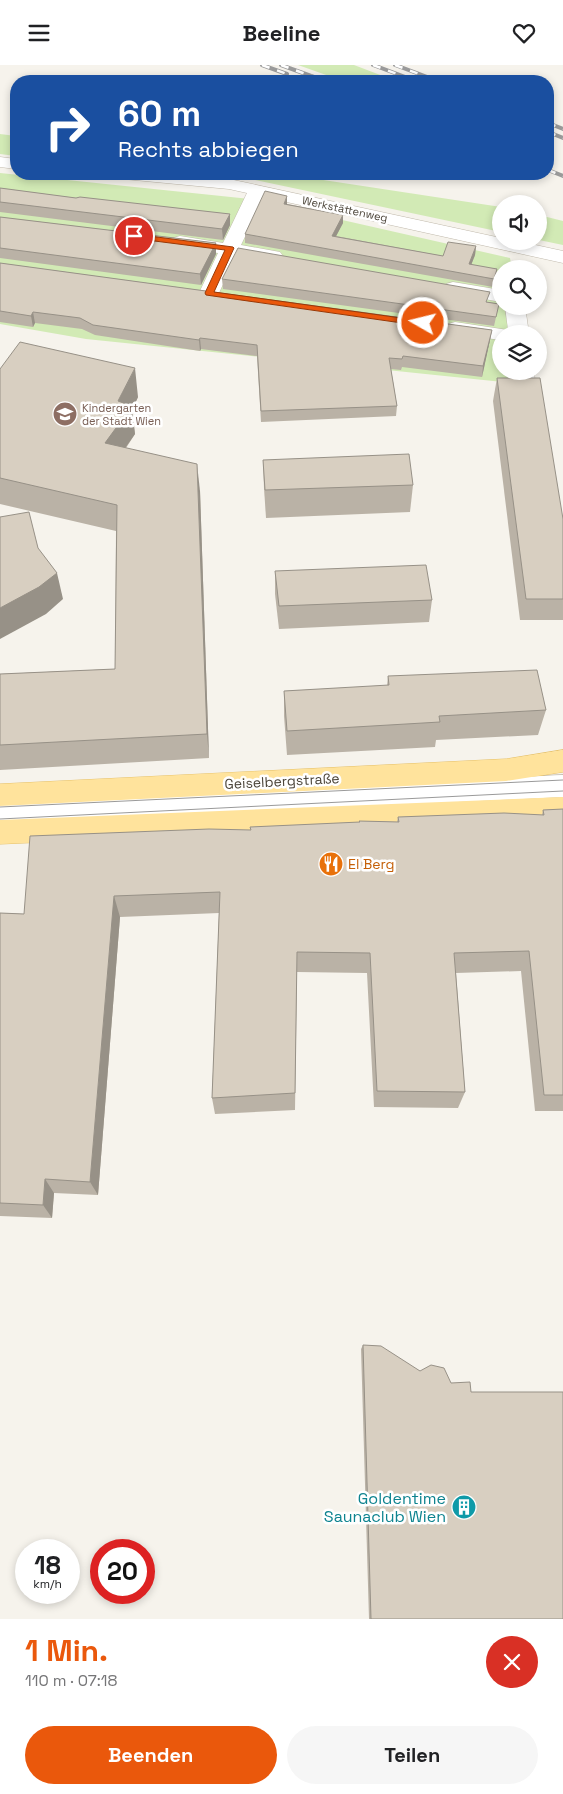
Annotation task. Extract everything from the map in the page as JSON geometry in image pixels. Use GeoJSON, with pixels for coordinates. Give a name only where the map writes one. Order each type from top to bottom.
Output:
{"type":"FeatureCollection","features":[{"type":"Feature","properties":{"kind":"main road","name":"Geiselbergstraße"},"geometry":{"type":"LineString","coordinates":[[0,795],[506,770],[563,761]]}},
{"type":"Feature","properties":{"kind":"main road"},"geometry":{"type":"LineString","coordinates":[[0,832],[563,808]]}},
{"type":"Feature","properties":{"kind":"street","name":"Werkstättenweg"},"geometry":{"type":"LineString","coordinates":[[187,180],[229,184],[563,257]]}},
{"type":"Feature","properties":{"kind":"street"},"geometry":{"type":"LineString","coordinates":[[228,296],[199,292],[230,248],[258,190]]}},
{"type":"Feature","properties":{"kind":"street"},"geometry":{"type":"LineString","coordinates":[[163,240],[230,248],[288,259]]}},
{"type":"Feature","properties":{"kind":"street"},"geometry":{"type":"LineString","coordinates":[[433,284],[492,294]]}},
{"type":"Feature","properties":{"kind":"street"},"geometry":{"type":"LineString","coordinates":[[433,325],[492,333]]}},
{"type":"Feature","properties":{"kind":"street"},"geometry":{"type":"LineString","coordinates":[[0,813],[563,786]]}},
{"type":"Feature","properties":{"kind":"green space"},"geometry":{"type":"Polygon","coordinates":[[[298,65],[354,65],[380,75],[326,75],[298,65]]]}},
{"type":"Feature","properties":{"kind":"green space"},"geometry":{"type":"Polygon","coordinates":[[[0,134],[10,135],[10,155],[0,154],[0,134]]]}},
{"type":"Feature","properties":{"kind":"green space"},"geometry":{"type":"Polygon","coordinates":[[[0,173],[10,174],[10,180],[67,180],[250,199],[510,258],[510,260],[492,260],[492,315],[520,315],[521,325],[492,325],[492,380],[531,380],[532,385],[86,339],[0,324],[0,173]]]}},
{"type":"Feature","properties":{"kind":"green space"},"geometry":{"type":"Polygon","coordinates":[[[255,180],[323,180],[492,206],[492,230],[255,180]]]}},
{"type":"Feature","properties":{"kind":"green space"},"geometry":{"type":"Polygon","coordinates":[[[547,217],[563,221],[563,245],[547,242],[547,217]]]}},
{"type":"Feature","properties":{"kind":"building"},"geometry":{"type":"Polygon","coordinates":[[[0,188],[230,214],[222,229],[0,202],[0,188]]]}},
{"type":"Feature","properties":{"kind":"building"},"geometry":{"type":"Polygon","coordinates":[[[265,191],[287,196],[284,204],[343,215],[332,236],[443,256],[448,242],[476,246],[469,264],[492,268],[492,279],[245,234],[265,191]]]}},
{"type":"Feature","properties":{"kind":"building"},"geometry":{"type":"Polygon","coordinates":[[[0,217],[216,243],[200,274],[0,248],[0,217]]]}},
{"type":"Feature","properties":{"kind":"building"},"geometry":{"type":"Polygon","coordinates":[[[238,248],[490,292],[486,302],[492,303],[492,315],[496,315],[496,317],[222,279],[238,248]]]}},
{"type":"Feature","properties":{"kind":"building"},"geometry":{"type":"Polygon","coordinates":[[[0,263],[492,330],[483,366],[403,356],[402,359],[389,358],[397,406],[261,411],[257,345],[200,338],[199,340],[93,325],[80,318],[33,312],[31,316],[0,311],[0,263]]]}},
{"type":"Feature","properties":{"kind":"building"},"geometry":{"type":"Polygon","coordinates":[[[20,342],[135,368],[118,401],[132,406],[105,443],[197,464],[207,734],[0,745],[0,674],[115,669],[117,505],[0,478],[0,369],[20,342]]]}},
{"type":"Feature","properties":{"kind":"building"},"geometry":{"type":"Polygon","coordinates":[[[497,380],[540,380],[563,519],[563,599],[526,599],[497,380]]]}},
{"type":"Feature","properties":{"kind":"building"},"geometry":{"type":"Polygon","coordinates":[[[409,454],[413,485],[265,490],[263,460],[409,454]]]}},
{"type":"Feature","properties":{"kind":"building"},"geometry":{"type":"Polygon","coordinates":[[[29,512],[38,548],[57,573],[39,587],[0,608],[0,517],[29,512]]]}},
{"type":"Feature","properties":{"kind":"building"},"geometry":{"type":"Polygon","coordinates":[[[426,565],[432,600],[279,606],[275,571],[426,565]]]}},
{"type":"Feature","properties":{"kind":"building"},"geometry":{"type":"Polygon","coordinates":[[[537,670],[546,710],[439,716],[440,722],[287,731],[284,691],[389,685],[388,676],[537,670]]]}},
{"type":"Feature","properties":{"kind":"building"},"geometry":{"type":"Polygon","coordinates":[[[563,809],[563,1095],[544,1095],[529,951],[454,953],[465,1092],[377,1091],[370,953],[297,952],[295,1093],[212,1098],[220,892],[114,896],[90,1182],[45,1179],[43,1205],[0,1203],[0,913],[24,914],[30,836],[209,829],[251,830],[250,827],[359,821],[399,822],[398,817],[504,813],[544,815],[543,810],[563,809]]]}},
{"type":"Feature","properties":{"kind":"building","name":"Goldentime Saunaclub Wien"},"geometry":{"type":"Polygon","coordinates":[[[363,1345],[381,1346],[420,1371],[431,1365],[444,1368],[451,1383],[470,1382],[471,1392],[563,1392],[563,1619],[371,1619],[363,1345]]]}},
{"type":"Feature","properties":{"kind":"tram line"},"geometry":{"type":"LineString","coordinates":[[0,807],[563,780]]}},
{"type":"Feature","properties":{"kind":"tram line"},"geometry":{"type":"LineString","coordinates":[[0,819],[563,791]]}},
{"type":"Feature","properties":{"kind":"railway"},"geometry":{"type":"LineString","coordinates":[[262,65],[287,74]]}},
{"type":"Feature","properties":{"kind":"railway"},"geometry":{"type":"LineString","coordinates":[[281,65],[308,75]]}},
{"type":"Feature","properties":{"kind":"railway"},"geometry":{"type":"LineString","coordinates":[[373,65],[400,75]]}},
{"type":"Feature","properties":{"kind":"railway"},"geometry":{"type":"LineString","coordinates":[[395,65],[422,75]]}},
{"type":"Feature","properties":{"kind":"railway"},"geometry":{"type":"LineString","coordinates":[[554,125],[563,129]]}},
{"type":"Feature","properties":{"kind":"railway"},"geometry":{"type":"LineString","coordinates":[[554,134],[563,138]]}},
{"type":"Feature","properties":{"kind":"railway"},"geometry":{"type":"LineString","coordinates":[[554,172],[563,176]]}},
{"type":"Feature","properties":{"kind":"place","name":"Kindergarten der Stadt Wien"},"geometry":{"type":"Point","coordinates":[65,414]}},
{"type":"Feature","properties":{"kind":"place","name":"El Berg"},"geometry":{"type":"Point","coordinates":[331,864]}},
{"type":"Feature","properties":{"kind":"place","name":"Goldentime Saunaclub Wien"},"geometry":{"type":"Point","coordinates":[464,1507]}},
{"type":"Feature","properties":{"kind":"route"},"geometry":{"type":"LineString","coordinates":[[134,236],[230,248],[209,293],[423,323]]}}]}
